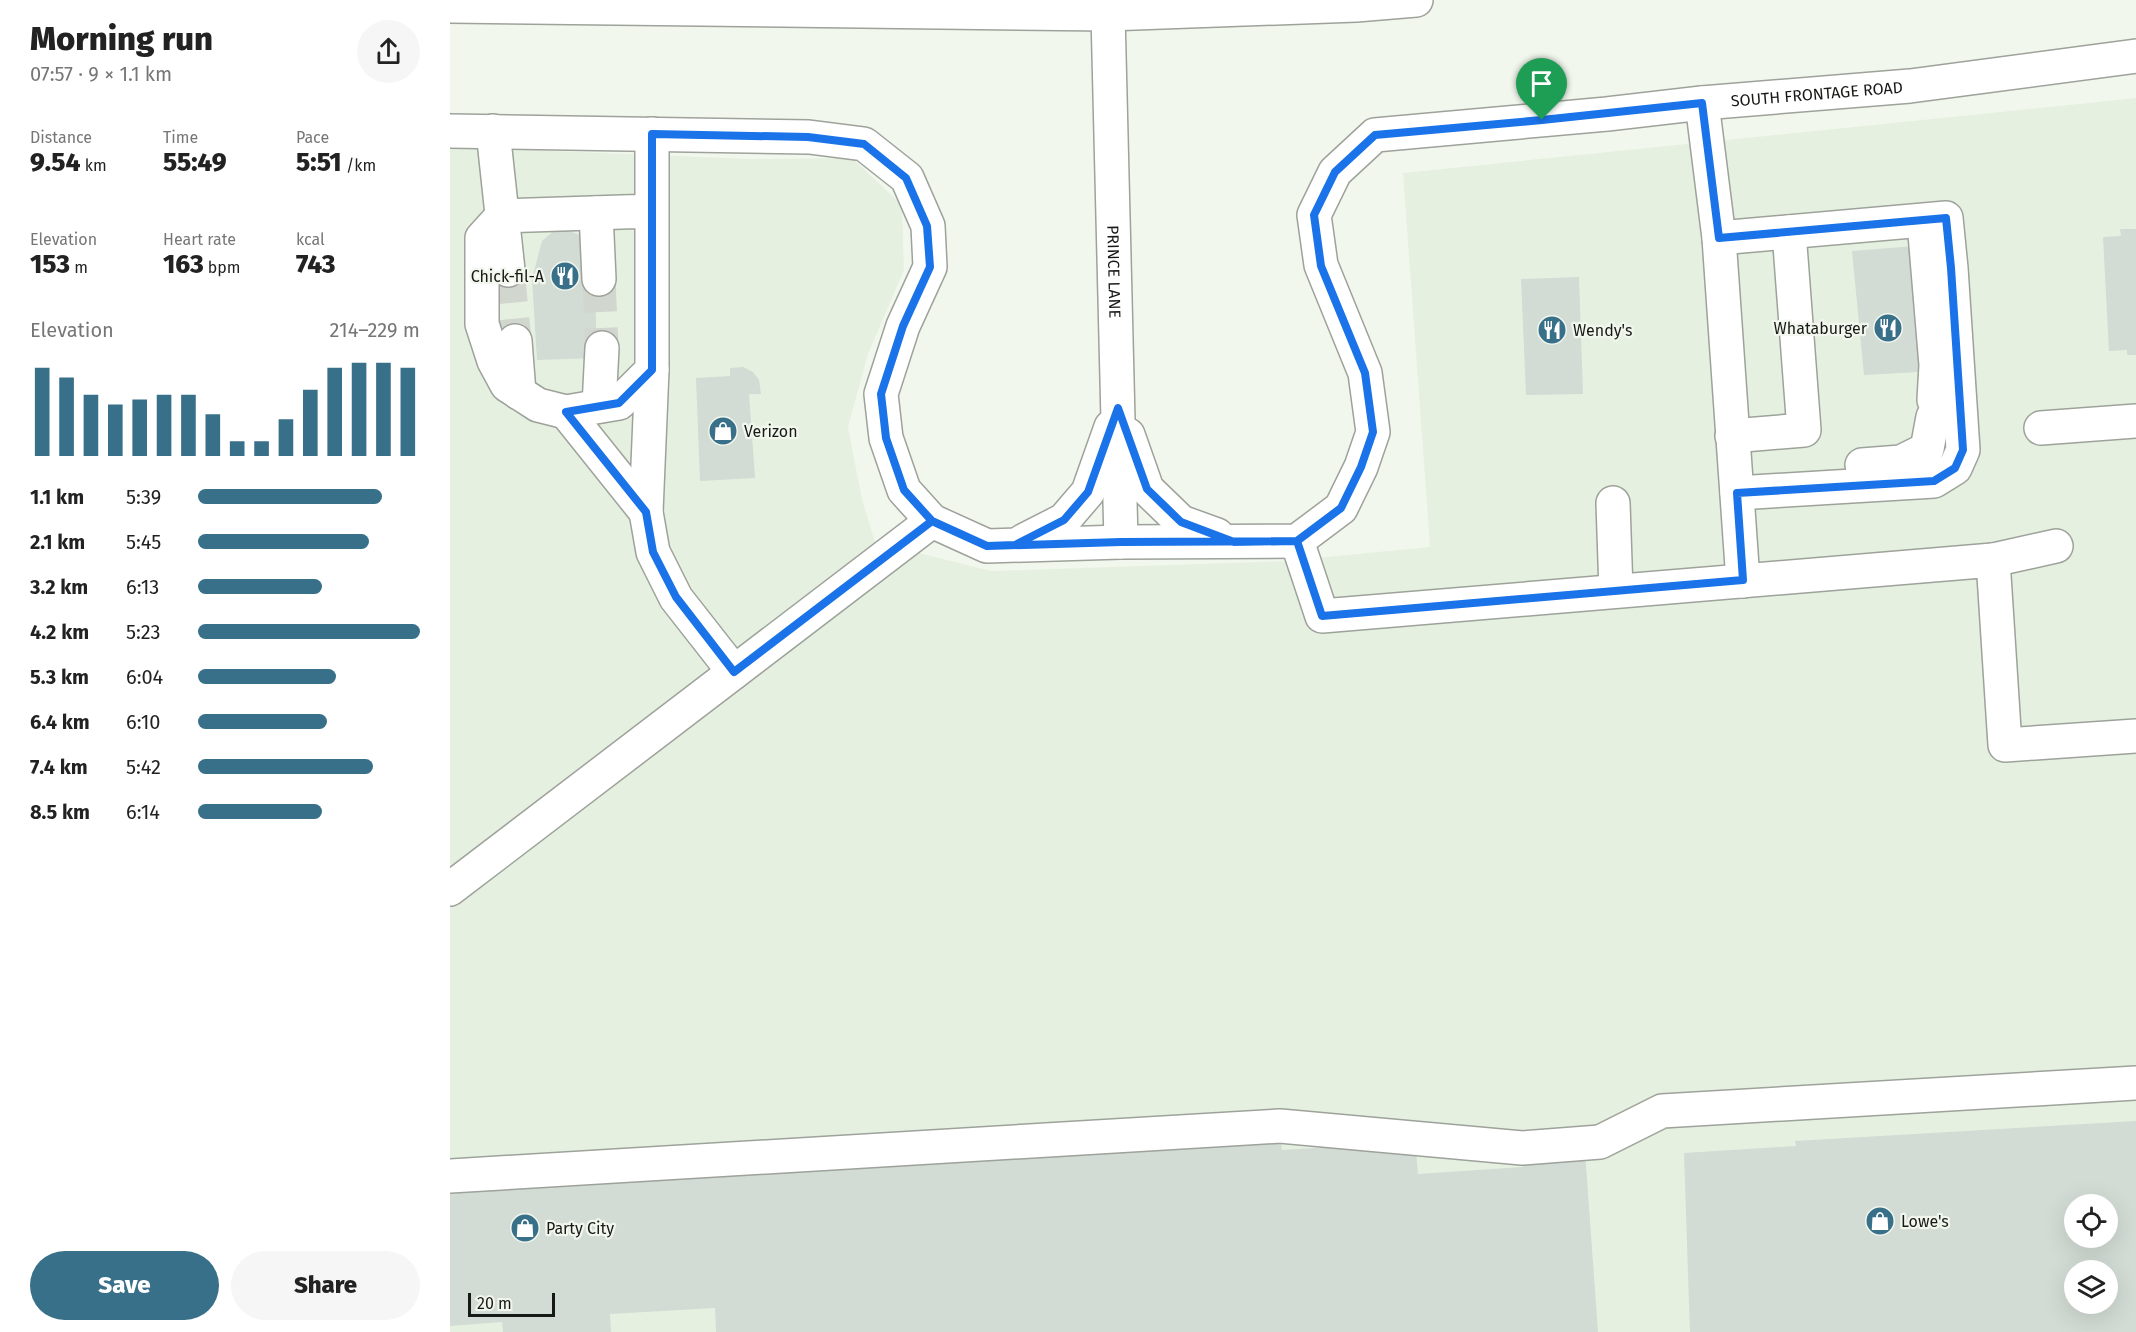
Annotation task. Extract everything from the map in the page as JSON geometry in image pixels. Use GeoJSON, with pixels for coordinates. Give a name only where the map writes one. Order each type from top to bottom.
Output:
{"type":"FeatureCollection","features":[{"type":"Feature","properties":{"kind":"main road"},"geometry":{"type":"LineString","coordinates":[[450,6],[1106,7],[1356,5],[1416,0]]}},
{"type":"Feature","properties":{"kind":"main road","name":"PRINCE LANE"},"geometry":{"type":"LineString","coordinates":[[1106,7],[1121,542]]}},
{"type":"Feature","properties":{"kind":"main road","name":"SOUTH FRONTAGE ROAD"},"geometry":{"type":"LineString","coordinates":[[1297,541],[1341,508],[1361,467],[1373,432],[1365,373],[1321,266],[1314,215],[1335,172],[1375,135],[1702,103],[1910,86],[2136,56]]}},
{"type":"Feature","properties":{"kind":"main road"},"geometry":{"type":"LineString","coordinates":[[1702,103],[1719,238],[1732,436],[1745,493],[1743,580]]}},
{"type":"Feature","properties":{"kind":"main road"},"geometry":{"type":"LineString","coordinates":[[450,131],[808,137],[864,144],[906,178],[927,226],[930,267],[903,326],[881,394],[886,438],[904,490],[932,521],[987,546],[1121,542],[1297,541],[1322,616],[1993,560],[2056,546]]}},
{"type":"Feature","properties":{"kind":"main road"},"geometry":{"type":"LineString","coordinates":[[494,131],[508,270]]}},
{"type":"Feature","properties":{"kind":"main road"},"geometry":{"type":"LineString","coordinates":[[652,134],[652,370],[646,512],[653,552],[676,597],[734,672]]}},
{"type":"Feature","properties":{"kind":"main road"},"geometry":{"type":"LineString","coordinates":[[652,211],[502,216],[482,238],[482,324],[507,385],[538,405],[566,412],[619,403],[652,370]]}},
{"type":"Feature","properties":{"kind":"main road"},"geometry":{"type":"LineString","coordinates":[[596,213],[599,279]]}},
{"type":"Feature","properties":{"kind":"main road"},"geometry":{"type":"LineString","coordinates":[[1719,238],[1946,218],[1963,450],[1955,468],[1934,481],[1745,493]]}},
{"type":"Feature","properties":{"kind":"main road"},"geometry":{"type":"LineString","coordinates":[[1745,493],[1773,471],[1901,462],[1927,449],[1936,365],[1924,220]]}},
{"type":"Feature","properties":{"kind":"main road"},"geometry":{"type":"LineString","coordinates":[[1732,436],[1804,430],[1789,232]]}},
{"type":"Feature","properties":{"kind":"main road"},"geometry":{"type":"LineString","coordinates":[[515,341],[519,393]]}},
{"type":"Feature","properties":{"kind":"main road"},"geometry":{"type":"LineString","coordinates":[[599,406],[602,348]]}},
{"type":"Feature","properties":{"kind":"main road"},"geometry":{"type":"LineString","coordinates":[[1118,408],[1147,489],[1181,522],[1234,542]]}},
{"type":"Feature","properties":{"kind":"main road"},"geometry":{"type":"LineString","coordinates":[[1015,545],[1064,520],[1088,492],[1118,408]]}},
{"type":"Feature","properties":{"kind":"main road"},"geometry":{"type":"LineString","coordinates":[[566,412],[646,512]]}},
{"type":"Feature","properties":{"kind":"main road"},"geometry":{"type":"LineString","coordinates":[[2041,428],[2136,421]]}},
{"type":"Feature","properties":{"kind":"main road"},"geometry":{"type":"LineString","coordinates":[[1613,503],[1616,591]]}},
{"type":"Feature","properties":{"kind":"main road"},"geometry":{"type":"LineString","coordinates":[[450,889],[932,521]]}},
{"type":"Feature","properties":{"kind":"main road"},"geometry":{"type":"LineString","coordinates":[[1993,560],[2006,745],[2136,736]]}},
{"type":"Feature","properties":{"kind":"main road"},"geometry":{"type":"LineString","coordinates":[[450,1176],[1280,1126],[1522,1148],[1600,1142],[1662,1111],[2136,1083]]}},
{"type":"Feature","properties":{"kind":"shaded area"},"geometry":{"type":"Polygon","coordinates":[[[2136,98],[2136,1332],[450,1332],[450,147],[751,159],[852,158],[902,205],[904,270],[868,354],[848,427],[862,499],[875,542],[991,571],[1284,561],[1430,547],[1403,173],[2136,98]]]}},
{"type":"Feature","properties":{"kind":"building"},"geometry":{"type":"Polygon","coordinates":[[[558,227],[585,237],[594,256],[597,358],[537,360],[532,279],[542,241],[558,227]]]}},
{"type":"Feature","properties":{"kind":"building"},"geometry":{"type":"Polygon","coordinates":[[[2120,229],[2136,229],[2136,355],[2127,355],[2127,350],[2109,351],[2103,237],[2121,236],[2120,229]]]}},
{"type":"Feature","properties":{"kind":"building","name":"Whataburger"},"geometry":{"type":"Polygon","coordinates":[[[1915,246],[1926,308],[1915,308],[1917,349],[1924,348],[1925,368],[1918,368],[1918,372],[1864,375],[1852,251],[1915,246]]]}},
{"type":"Feature","properties":{"kind":"building"},"geometry":{"type":"Polygon","coordinates":[[[1579,277],[1583,394],[1526,395],[1521,279],[1579,277]]]}},
{"type":"Feature","properties":{"kind":"building"},"geometry":{"type":"Polygon","coordinates":[[[743,367],[753,372],[759,380],[761,394],[749,394],[755,478],[700,481],[696,378],[730,376],[730,368],[743,367]]]}},
{"type":"Feature","properties":{"kind":"building","name":"Lowe's"},"geometry":{"type":"Polygon","coordinates":[[[2136,1121],[2136,1332],[1690,1332],[1684,1153],[1796,1146],[1795,1141],[2136,1121]]]}},
{"type":"Feature","properties":{"kind":"building"},"geometry":{"type":"Polygon","coordinates":[[[1281,1142],[1282,1150],[1415,1142],[1418,1174],[1523,1167],[1523,1156],[1585,1152],[1598,1332],[716,1332],[715,1308],[610,1314],[611,1332],[503,1332],[502,1322],[450,1326],[450,1185],[1281,1142]]]}},
{"type":"Feature","properties":{"kind":"tunnel"},"geometry":{"type":"LineString","coordinates":[[508,270],[515,341]]}},
{"type":"Feature","properties":{"kind":"tunnel"},"geometry":{"type":"LineString","coordinates":[[599,279],[602,348]]}},
{"type":"Feature","properties":{"kind":"place","name":"Chick-fil-A"},"geometry":{"type":"Point","coordinates":[565,276]}},
{"type":"Feature","properties":{"kind":"place","name":"Whataburger"},"geometry":{"type":"Point","coordinates":[1888,328]}},
{"type":"Feature","properties":{"kind":"place","name":"Wendy's"},"geometry":{"type":"Point","coordinates":[1552,330]}},
{"type":"Feature","properties":{"kind":"place","name":"Verizon"},"geometry":{"type":"Point","coordinates":[723,431]}},
{"type":"Feature","properties":{"kind":"place","name":"Lowe's"},"geometry":{"type":"Point","coordinates":[1880,1221]}},
{"type":"Feature","properties":{"kind":"place","name":"Party City"},"geometry":{"type":"Point","coordinates":[525,1228]}},
{"type":"Feature","properties":{"kind":"route"},"geometry":{"type":"LineString","coordinates":[[1542,120],[1375,135],[1335,172],[1314,215],[1321,266],[1365,373],[1373,432],[1361,467],[1341,508],[1297,541],[1234,542],[1121,542],[987,546],[932,521],[904,490],[886,438],[881,394],[903,326],[930,267],[927,226],[906,178],[864,144],[808,137],[652,134],[652,370],[619,403],[566,412],[646,512],[653,552],[676,597],[734,672],[932,521],[987,546],[1015,545],[1064,520],[1088,492],[1118,408],[1147,489],[1181,522],[1234,542],[1297,541],[1322,616],[1743,580],[1737,493],[1934,481],[1955,468],[1963,450],[1946,218],[1719,238],[1702,103],[1542,120]]}}]}
